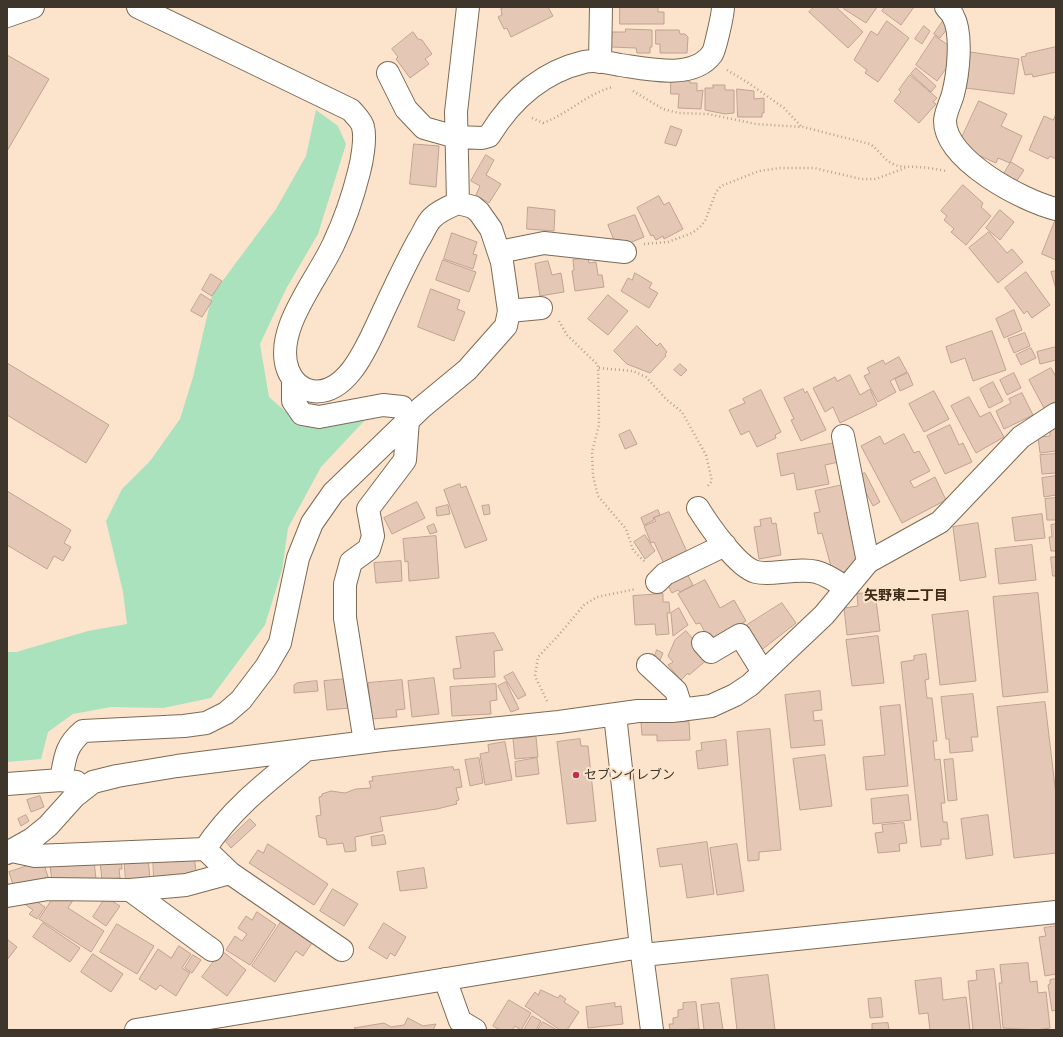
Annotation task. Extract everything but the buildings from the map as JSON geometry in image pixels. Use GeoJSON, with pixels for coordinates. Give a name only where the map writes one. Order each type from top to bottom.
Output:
{"type":"FeatureCollection","features":[{"type":"Feature","properties":{"kind":"street"},"geometry":{"type":"LineString","coordinates":[[7,16],[33,7]]}},
{"type":"Feature","properties":{"kind":"street"},"geometry":{"type":"LineString","coordinates":[[61,780],[67,749],[74,739],[84,731],[184,726],[206,723],[226,713],[241,700],[266,667],[280,643],[298,558],[312,523],[333,493],[408,420],[472,365],[506,326],[510,311],[502,262],[491,228],[485,218],[473,207],[458,203],[442,210],[431,219],[411,254],[374,332],[348,377],[337,385],[324,391],[305,390],[293,379],[288,370],[284,348],[287,334],[294,317],[334,244],[352,198],[362,157],[363,126],[351,110],[138,7]]}},
{"type":"Feature","properties":{"kind":"street"},"geometry":{"type":"LineString","coordinates":[[458,203],[456,112],[468,7]]}},
{"type":"Feature","properties":{"kind":"street"},"geometry":{"type":"LineString","coordinates":[[600,62],[601,7]]}},
{"type":"Feature","properties":{"kind":"street"},"geometry":{"type":"LineString","coordinates":[[388,73],[395,89],[415,120],[424,128],[456,137],[482,138],[489,136],[499,120],[523,92],[541,79],[586,61],[652,70],[694,68],[713,54],[723,7]]}},
{"type":"Feature","properties":{"kind":"street"},"geometry":{"type":"LineString","coordinates":[[946,7],[954,17],[958,39],[958,64],[953,93],[945,121],[952,144],[965,158],[984,173],[1018,195],[1056,209]]}},
{"type":"Feature","properties":{"kind":"street"},"geometry":{"type":"LineString","coordinates":[[499,252],[544,243],[625,252]]}},
{"type":"Feature","properties":{"kind":"street"},"geometry":{"type":"LineString","coordinates":[[510,311],[541,308]]}},
{"type":"Feature","properties":{"kind":"street"},"geometry":{"type":"LineString","coordinates":[[293,379],[292,401],[302,414],[319,417],[383,405],[402,407],[408,420],[405,460],[368,509],[372,536],[369,548],[351,562],[344,584],[345,618],[365,742]]}},
{"type":"Feature","properties":{"kind":"street"},"geometry":{"type":"LineString","coordinates":[[7,784],[61,780],[93,782],[117,776],[177,766],[365,742],[559,722],[638,711],[682,710],[711,706],[735,695],[750,685],[824,615],[868,562],[940,522],[1022,437],[1056,414]]}},
{"type":"Feature","properties":{"kind":"street"},"geometry":{"type":"LineString","coordinates":[[843,436],[868,562]]}},
{"type":"Feature","properties":{"kind":"street"},"geometry":{"type":"LineString","coordinates":[[698,508],[725,545],[743,565],[756,572],[808,570],[826,574],[846,588]]}},
{"type":"Feature","properties":{"kind":"street"},"geometry":{"type":"LineString","coordinates":[[659,580],[665,574],[725,545]]}},
{"type":"Feature","properties":{"kind":"street"},"geometry":{"type":"LineString","coordinates":[[702,643],[711,652],[740,635],[763,672]]}},
{"type":"Feature","properties":{"kind":"street"},"geometry":{"type":"LineString","coordinates":[[648,665],[676,691],[682,710]]}},
{"type":"Feature","properties":{"kind":"street"},"geometry":{"type":"LineString","coordinates":[[615,715],[652,1030]]}},
{"type":"Feature","properties":{"kind":"street"},"geometry":{"type":"LineString","coordinates":[[205,849],[225,822],[259,789],[306,750]]}},
{"type":"Feature","properties":{"kind":"street"},"geometry":{"type":"LineString","coordinates":[[10,852],[32,839],[48,826],[76,796],[93,782]]}},
{"type":"Feature","properties":{"kind":"street"},"geometry":{"type":"LineString","coordinates":[[10,852],[35,856],[205,849],[230,873],[342,950]]}},
{"type":"Feature","properties":{"kind":"street"},"geometry":{"type":"LineString","coordinates":[[7,896],[48,888],[130,890],[186,885],[230,873]]}},
{"type":"Feature","properties":{"kind":"street"},"geometry":{"type":"LineString","coordinates":[[130,890],[212,950]]}},
{"type":"Feature","properties":{"kind":"street"},"geometry":{"type":"LineString","coordinates":[[136,1030],[238,1021],[445,979],[642,951],[1056,912]]}},
{"type":"Feature","properties":{"kind":"street"},"geometry":{"type":"LineString","coordinates":[[445,979],[460,1021],[475,1030]]}},
{"type":"Feature","properties":{"kind":"path"},"geometry":{"type":"LineString","coordinates":[[709,56],[727,71],[747,82],[784,108],[803,127]]}},
{"type":"Feature","properties":{"kind":"path"},"geometry":{"type":"LineString","coordinates":[[513,104],[525,114],[543,123],[556,118],[595,93],[612,87],[619,88]]}},
{"type":"Feature","properties":{"kind":"path"},"geometry":{"type":"LineString","coordinates":[[626,90],[632,91],[663,109],[671,111],[708,114],[756,124],[803,127],[870,144],[878,149],[885,158],[893,164],[905,168],[939,170],[967,175],[984,173]]}},
{"type":"Feature","properties":{"kind":"path"},"geometry":{"type":"LineString","coordinates":[[625,252],[651,242],[668,242],[692,233],[705,221],[716,192],[721,186],[759,171],[780,168],[814,168],[861,179],[876,179],[905,168]]}},
{"type":"Feature","properties":{"kind":"path"},"geometry":{"type":"LineString","coordinates":[[541,308],[547,309],[555,316],[567,335],[598,365],[599,425],[592,452],[593,476],[598,496],[626,529],[632,550],[659,580],[644,588],[597,597],[584,605],[538,657],[535,676],[559,722]]}},
{"type":"Feature","properties":{"kind":"path"},"geometry":{"type":"LineString","coordinates":[[599,368],[633,371],[646,377],[667,400],[682,412],[706,455],[712,476],[712,481],[697,503],[698,508]]}},
{"type":"Feature","properties":{"kind":"green space"},"geometry":{"type":"Polygon","coordinates":[[[316,110],[338,126],[346,144],[318,234],[286,289],[260,344],[269,397],[299,423],[365,420],[321,467],[288,528],[282,570],[265,625],[211,698],[163,708],[111,707],[73,714],[48,732],[41,759],[7,762],[7,652],[16,652],[88,631],[127,624],[123,592],[106,521],[122,489],[150,461],[180,419],[193,377],[212,295],[276,209],[306,156],[316,110]]]}},
{"type":"Feature","properties":{"kind":"place","name":"セブンイレブン"},"geometry":{"type":"Point","coordinates":[576,775]}},
{"type":"Feature","properties":{"kind":"district","name":"矢野東二丁目"},"geometry":{"type":"Point","coordinates":[906,596]}}]}
